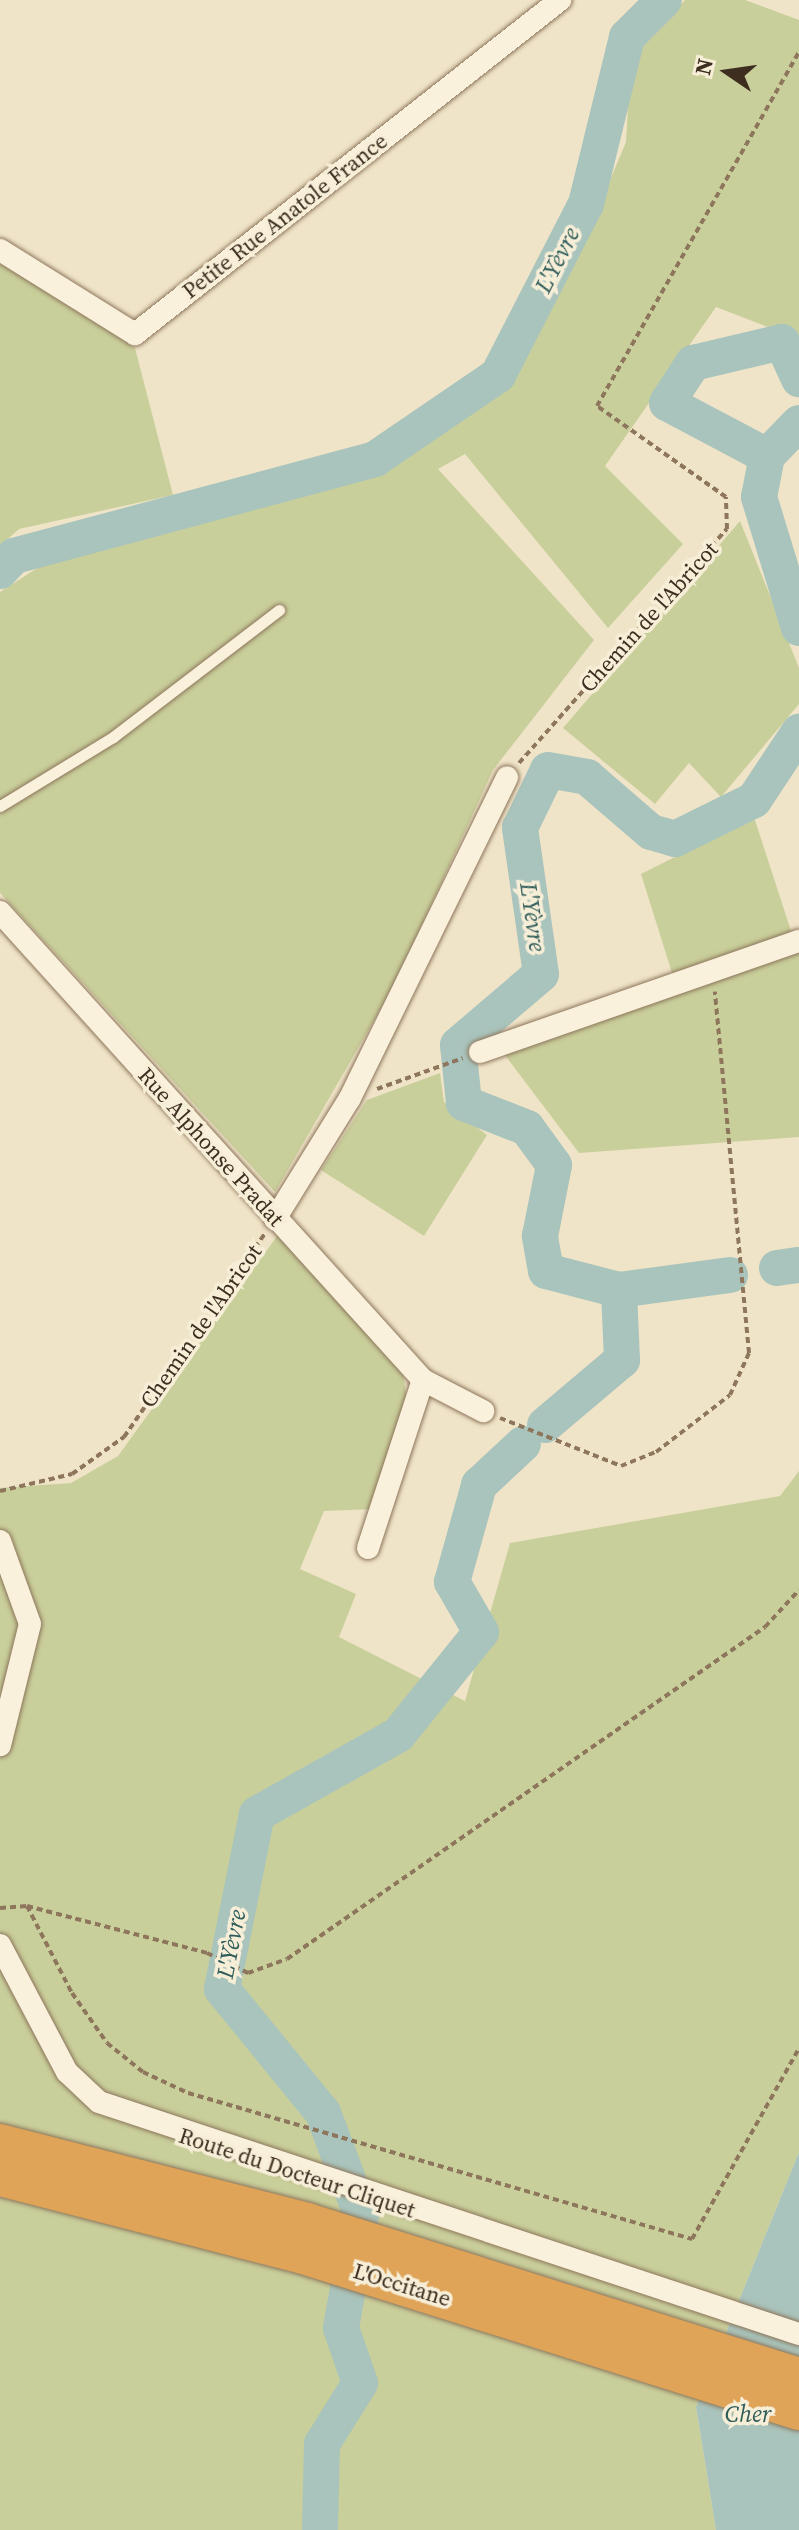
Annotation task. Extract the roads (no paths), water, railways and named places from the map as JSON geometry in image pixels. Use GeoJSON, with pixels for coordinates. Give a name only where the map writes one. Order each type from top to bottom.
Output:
{"type":"FeatureCollection","features":[{"type":"Feature","properties":{"kind":"highway","name":"L'Occitane"},"geometry":{"type":"LineString","coordinates":[[0,2144],[649,2346],[799,2378]]}},
{"type":"Feature","properties":{"kind":"highway","name":"L'Occitane"},"geometry":{"type":"LineString","coordinates":[[0,2176],[304,2238]]}},
{"type":"Feature","properties":{"kind":"highway","name":"L'Occitane"},"geometry":{"type":"LineString","coordinates":[[649,2346],[799,2410]]}},
{"type":"Feature","properties":{"kind":"street","name":"Petite Rue Anatole France"},"geometry":{"type":"LineString","coordinates":[[0,250],[135,334],[560,0]]}},
{"type":"Feature","properties":{"kind":"street"},"geometry":{"type":"LineString","coordinates":[[275,1219],[350,1098],[507,777]]}},
{"type":"Feature","properties":{"kind":"street","name":"Rue Alphonse Pradat"},"geometry":{"type":"LineString","coordinates":[[0,912],[423,1380],[483,1411]]}},
{"type":"Feature","properties":{"kind":"street"},"geometry":{"type":"LineString","coordinates":[[480,1052],[799,941]]}},
{"type":"Feature","properties":{"kind":"street"},"geometry":{"type":"LineString","coordinates":[[368,1548],[423,1380]]}},
{"type":"Feature","properties":{"kind":"street"},"geometry":{"type":"LineString","coordinates":[[0,1541],[30,1624],[0,1745]]}},
{"type":"Feature","properties":{"kind":"street","name":"Route du Docteur Cliquet"},"geometry":{"type":"LineString","coordinates":[[0,1945],[67,2072],[99,2102],[309,2177],[799,2334]]}},
{"type":"Feature","properties":{"kind":"lane"},"geometry":{"type":"LineString","coordinates":[[0,806],[113,737],[279,610]]}},
{"type":"Feature","properties":{"kind":"water","name":"Cher"},"geometry":{"type":"Polygon","coordinates":[[[799,2152],[799,2530],[716,2530],[696,2407],[799,2152]]]}},
{"type":"Feature","properties":{"kind":"waterway","name":"L'Yèvre"},"geometry":{"type":"LineString","coordinates":[[0,571],[14,556],[375,459],[498,375],[586,204],[627,37],[664,0]]}},
{"type":"Feature","properties":{"kind":"waterway","name":"L'Yèvre"},"geometry":{"type":"LineString","coordinates":[[767,456],[667,403],[693,363],[782,342],[799,379]]}},
{"type":"Feature","properties":{"kind":"waterway","name":"L'Yèvre"},"geometry":{"type":"LineString","coordinates":[[799,423],[767,456],[759,497],[799,628]]}},
{"type":"Feature","properties":{"kind":"waterway","name":"L'Yèvre"},"geometry":{"type":"LineString","coordinates":[[730,1275],[619,1290],[546,1271],[540,1236],[554,1165],[527,1128],[464,1103],[458,1045],[541,974],[520,828],[548,770],[587,777],[651,832],[675,839],[754,800],[799,732]]}},
{"type":"Feature","properties":{"kind":"waterway","name":"L'Yèvre"},"geometry":{"type":"LineString","coordinates":[[777,1268],[799,1265]]}},
{"type":"Feature","properties":{"kind":"waterway","name":"L'Yèvre"},"geometry":{"type":"LineString","coordinates":[[545,1425],[622,1360],[619,1290]]}},
{"type":"Feature","properties":{"kind":"waterway","name":"L'Yèvre"},"geometry":{"type":"LineString","coordinates":[[320,2530],[322,2444],[360,2383],[341,2328],[361,2214],[323,2113],[222,1989],[257,1814],[398,1735],[481,1632],[452,1582],[479,1485],[523,1444]]}}]}
